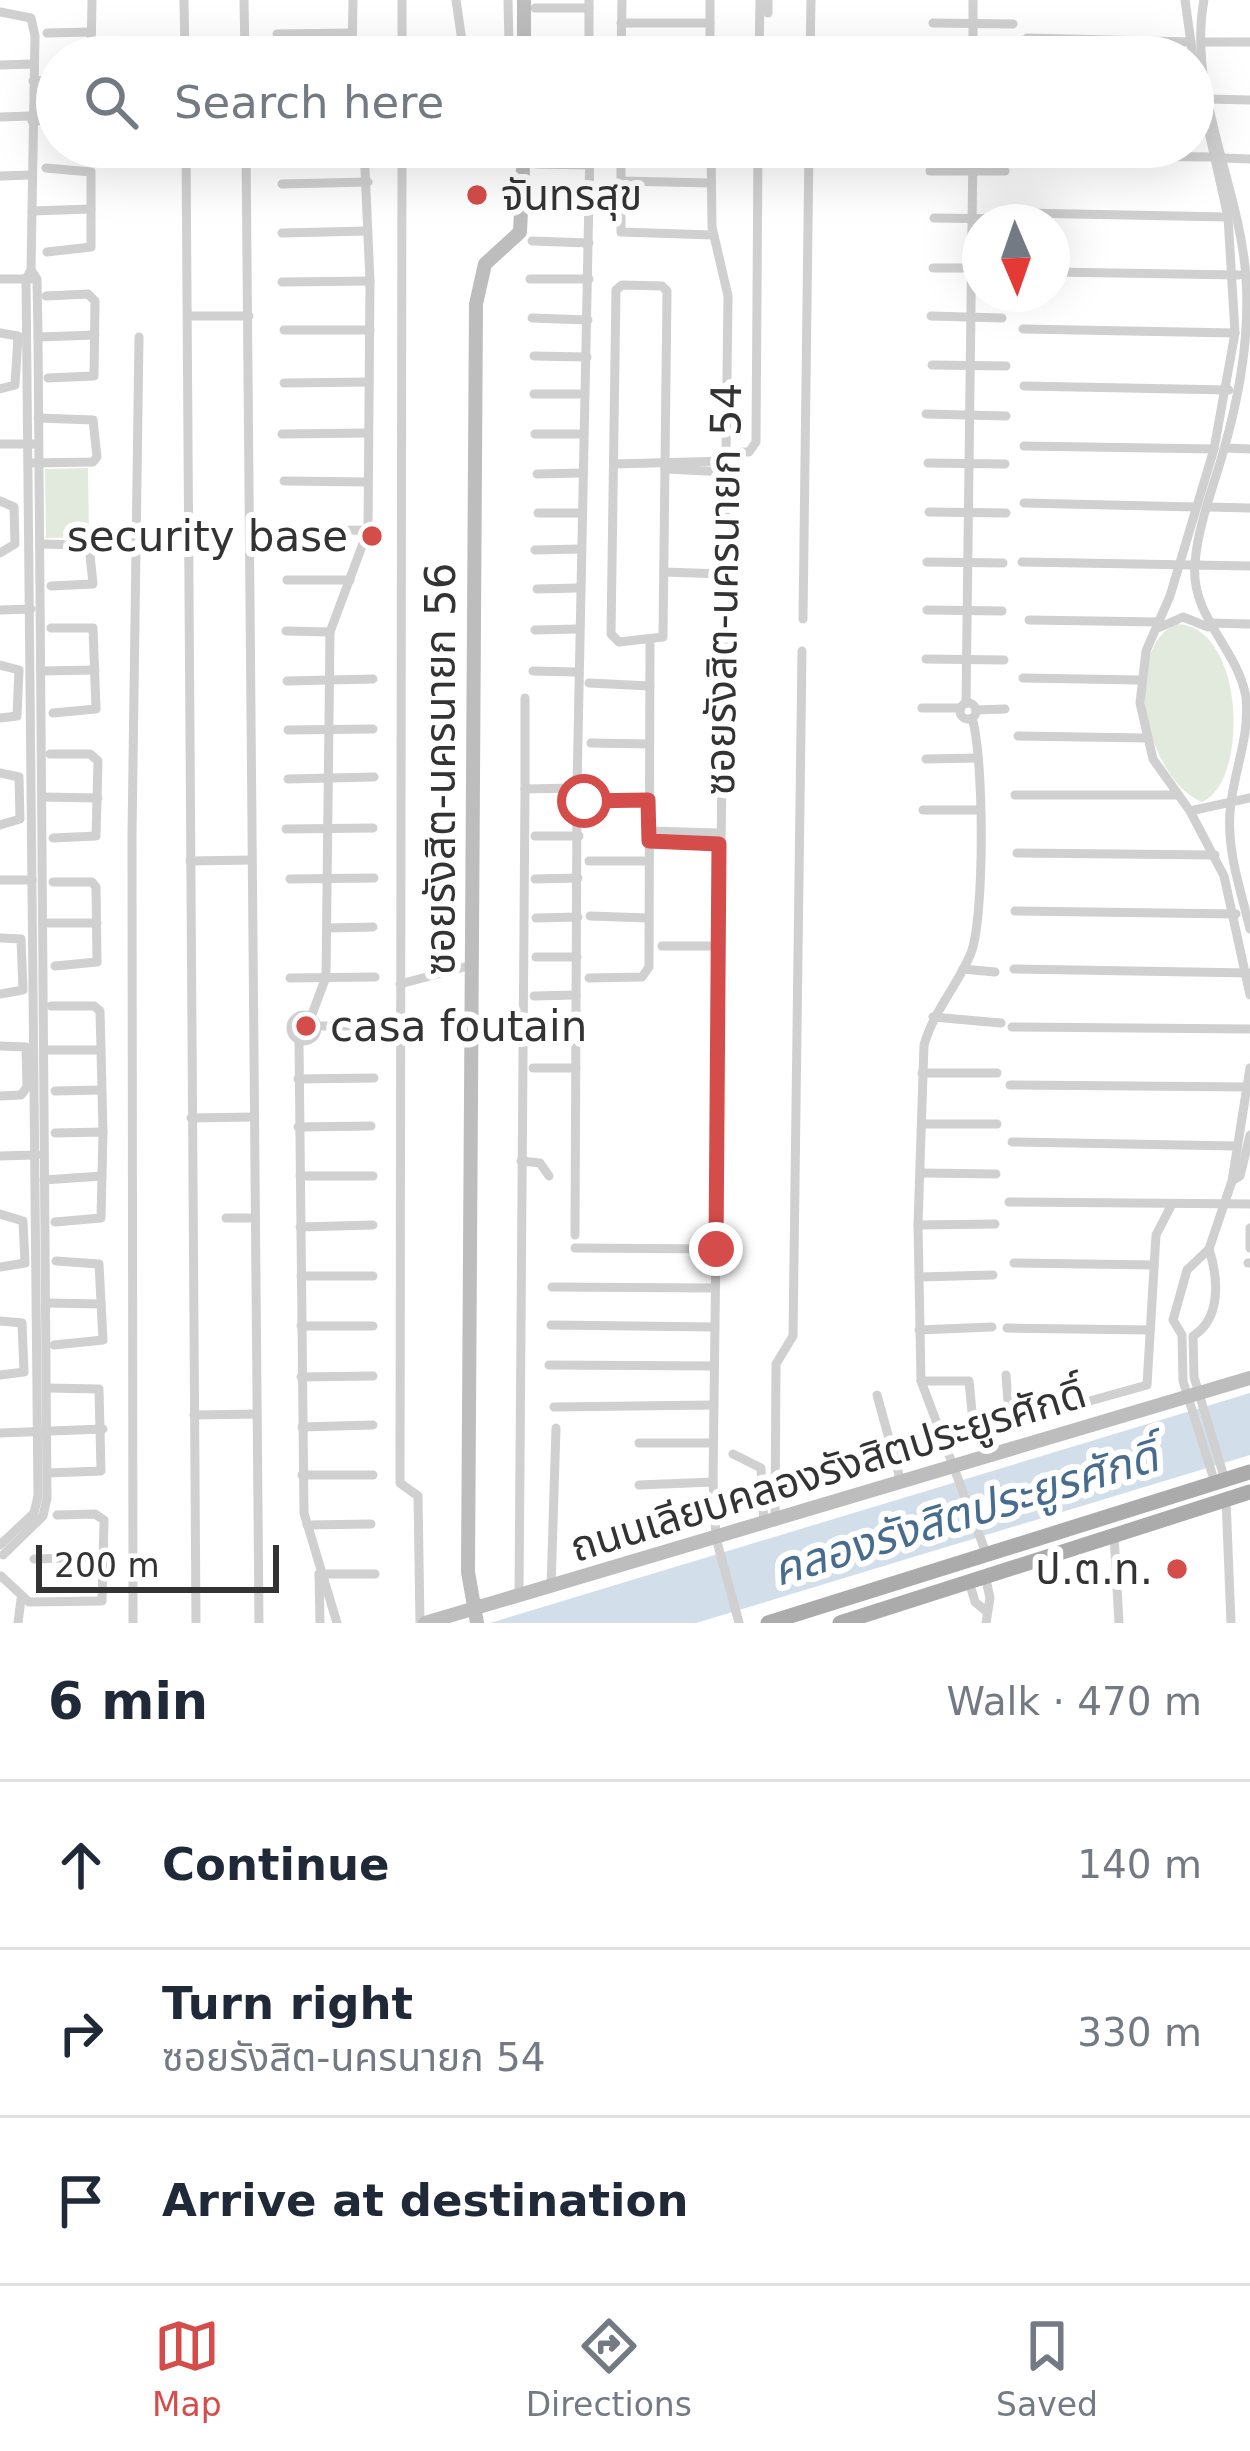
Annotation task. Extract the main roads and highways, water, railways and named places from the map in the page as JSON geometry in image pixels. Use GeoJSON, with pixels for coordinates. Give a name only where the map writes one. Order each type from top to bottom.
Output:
{"type":"FeatureCollection","features":[{"type":"Feature","properties":{"kind":"main road"},"geometry":{"type":"LineString","coordinates":[[768,1623],[984,1547],[1219,1476],[1250,1472]]}},
{"type":"Feature","properties":{"kind":"main road"},"geometry":{"type":"LineString","coordinates":[[840,1623],[1250,1492]]}},
{"type":"Feature","properties":{"kind":"water","name":"คลองรังสิตประยูรศักดิ์"},"geometry":{"type":"Polygon","coordinates":[[[1250,1393],[1250,1455],[696,1623],[490,1623],[1250,1393]]]}},
{"type":"Feature","properties":{"kind":"place","name":"จันทรสุข"},"geometry":{"type":"Point","coordinates":[477,195]}},
{"type":"Feature","properties":{"kind":"place","name":"security base"},"geometry":{"type":"Point","coordinates":[372,536]}},
{"type":"Feature","properties":{"kind":"place","name":"casa foutain"},"geometry":{"type":"Point","coordinates":[306,1026]}},
{"type":"Feature","properties":{"kind":"place","name":"ป.ต.ท."},"geometry":{"type":"Point","coordinates":[1177,1569]}}]}
